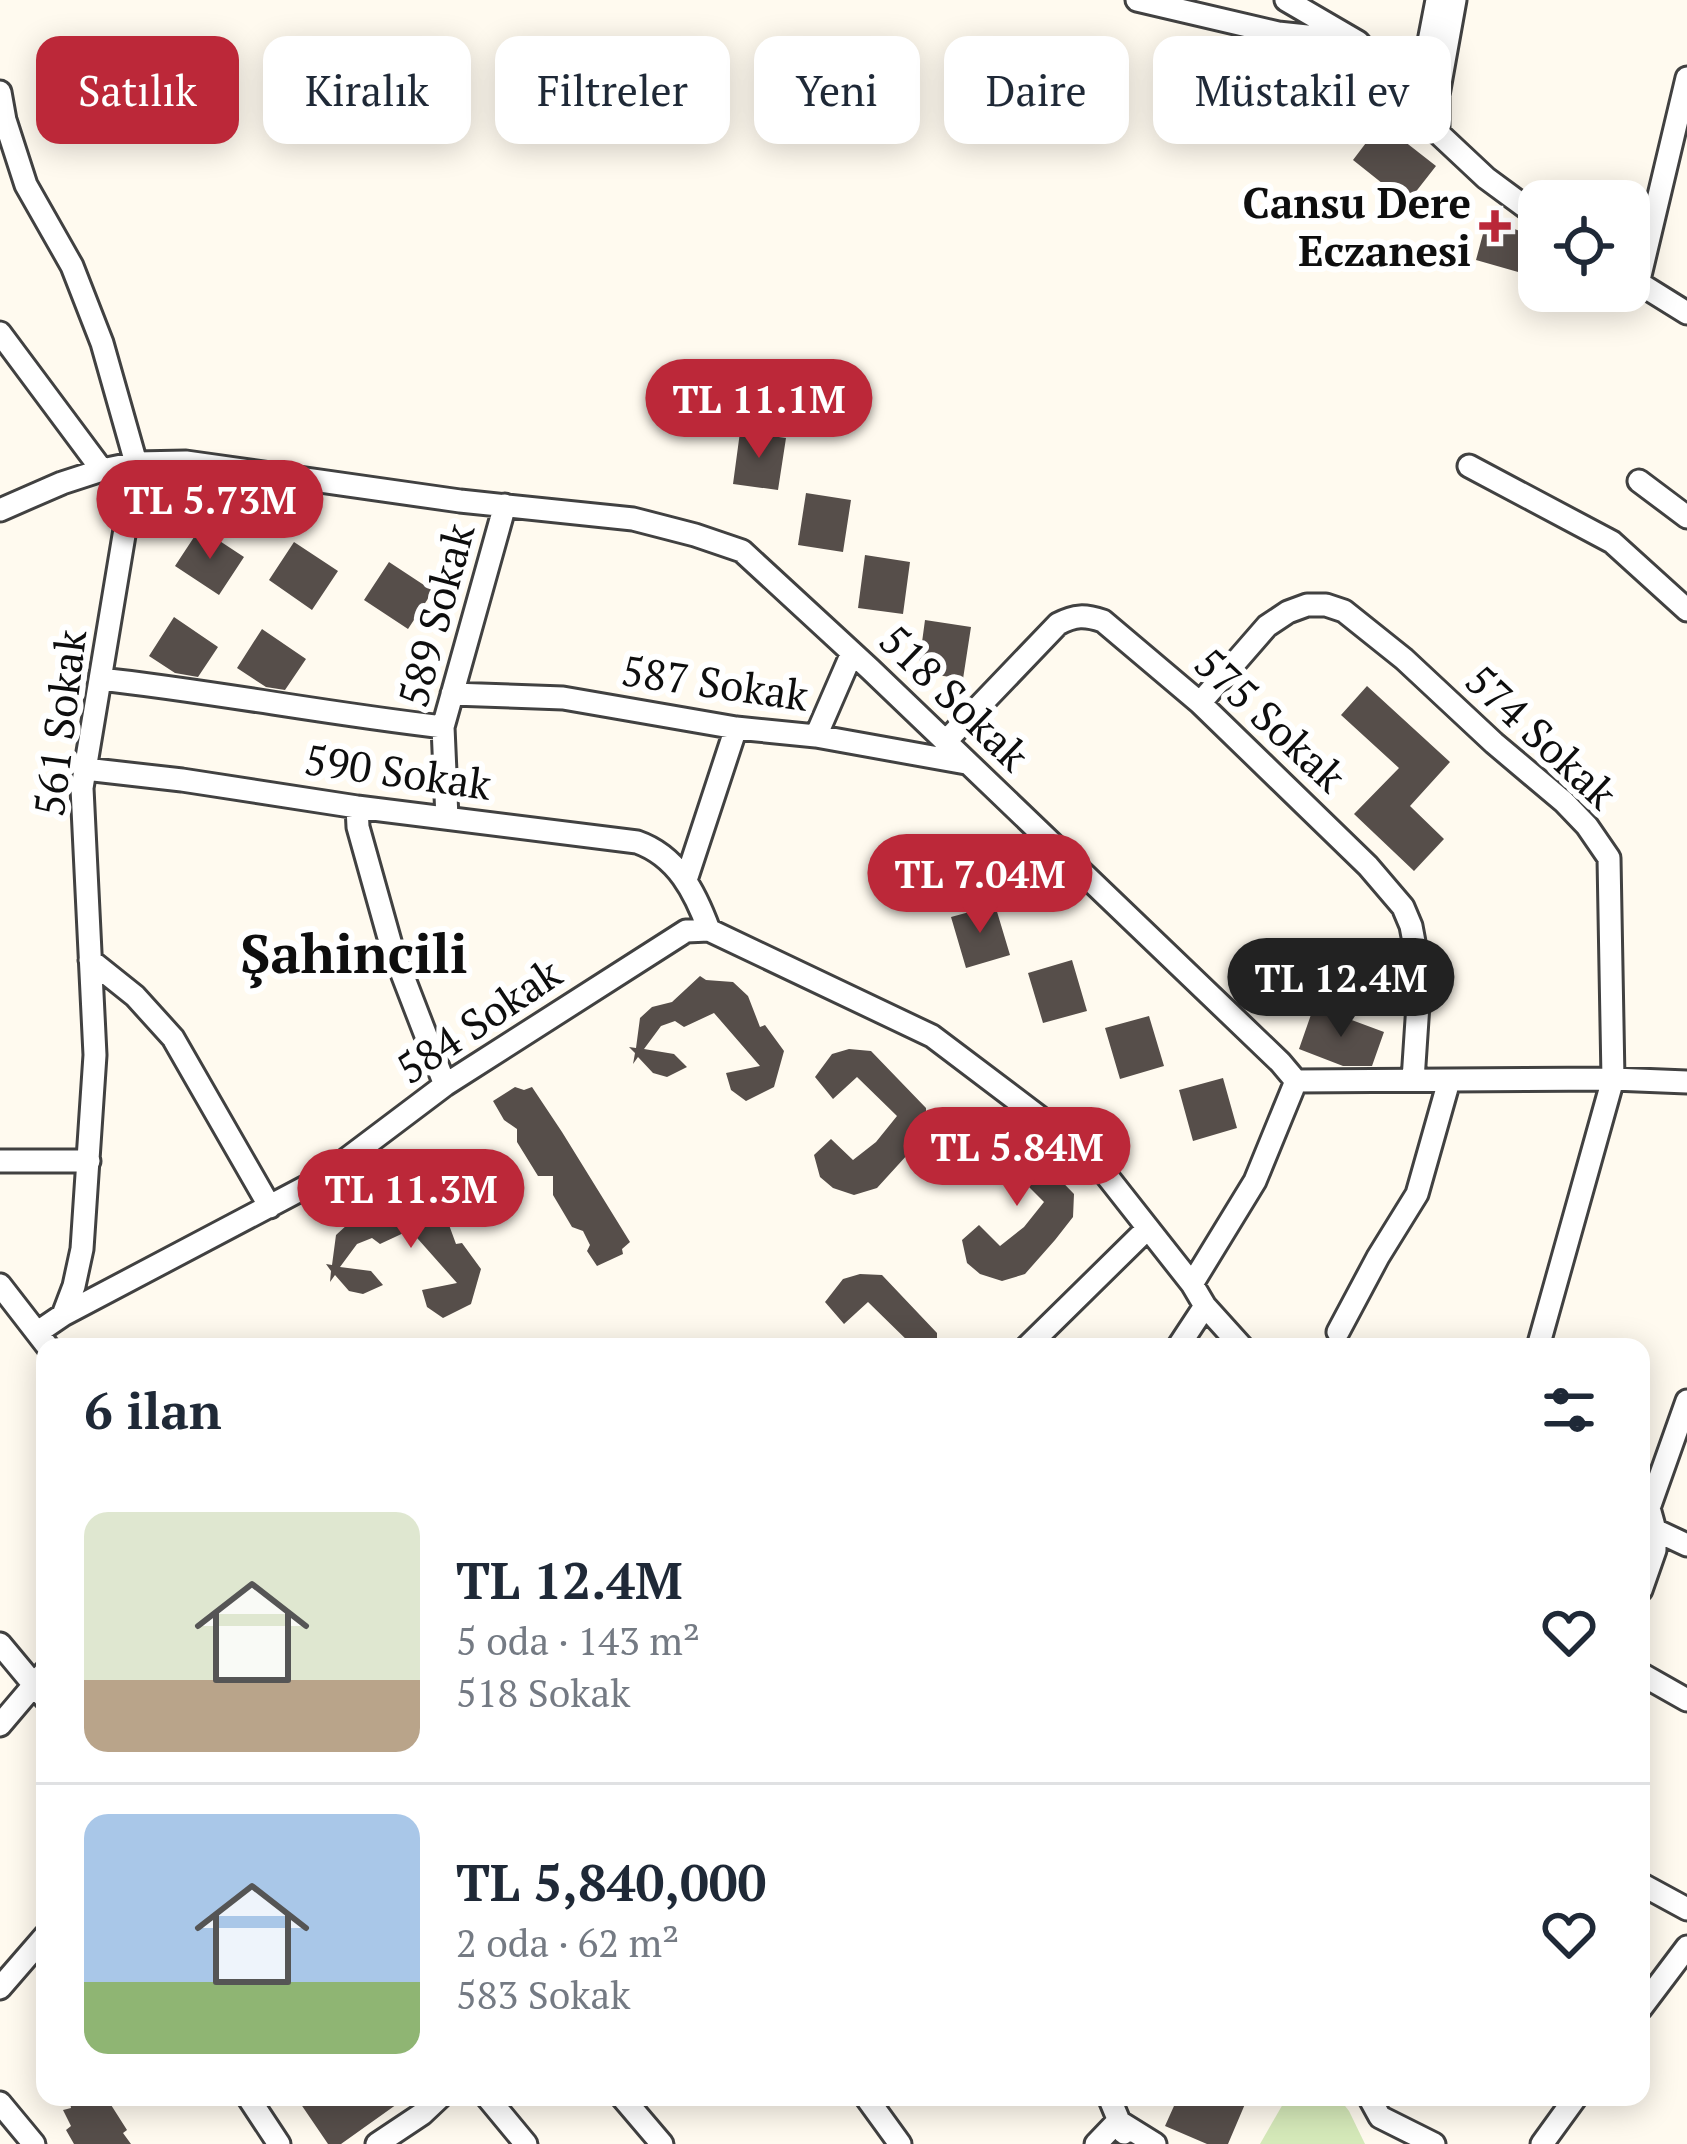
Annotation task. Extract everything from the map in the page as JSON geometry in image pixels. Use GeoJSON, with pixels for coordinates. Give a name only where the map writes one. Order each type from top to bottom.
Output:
{"type":"FeatureCollection","features":[{"type":"Feature","properties":{"kind":"street"},"geometry":{"type":"LineString","coordinates":[[1137,0],[1305,36]]}},
{"type":"Feature","properties":{"kind":"street"},"geometry":{"type":"LineString","coordinates":[[1286,0],[1348,36]]}},
{"type":"Feature","properties":{"kind":"street"},"geometry":{"type":"LineString","coordinates":[[1430,36],[1437,0]]}},
{"type":"Feature","properties":{"kind":"street"},"geometry":{"type":"LineString","coordinates":[[1449,36],[1455,0]]}},
{"type":"Feature","properties":{"kind":"street"},"geometry":{"type":"LineString","coordinates":[[1650,219],[1687,78]]}},
{"type":"Feature","properties":{"kind":"street","name":"561 Sokak"},"geometry":{"type":"LineString","coordinates":[[0,92],[26,185],[72,266],[102,343],[136,463],[82,788],[95,1055],[82,1249],[63,1315]]}},
{"type":"Feature","properties":{"kind":"street"},"geometry":{"type":"LineString","coordinates":[[1450,144],[1518,202]]}},
{"type":"Feature","properties":{"kind":"street"},"geometry":{"type":"LineString","coordinates":[[0,159],[26,185]]}},
{"type":"Feature","properties":{"kind":"street"},"geometry":{"type":"LineString","coordinates":[[1650,290],[1687,313]]}},
{"type":"Feature","properties":{"kind":"street"},"geometry":{"type":"LineString","coordinates":[[0,333],[102,470]]}},
{"type":"Feature","properties":{"kind":"street"},"geometry":{"type":"LineString","coordinates":[[0,511],[102,470],[136,463],[186,462],[505,505]]}},
{"type":"Feature","properties":{"kind":"street"},"geometry":{"type":"LineString","coordinates":[[1469,466],[1612,542],[1687,610]]}},
{"type":"Feature","properties":{"kind":"street"},"geometry":{"type":"LineString","coordinates":[[1639,481],[1687,517]]}},
{"type":"Feature","properties":{"kind":"street","name":"518 Sokak"},"geometry":{"type":"LineString","coordinates":[[505,505],[633,519],[742,551],[1204,988],[1295,1081]]}},
{"type":"Feature","properties":{"kind":"street","name":"589 Sokak"},"geometry":{"type":"LineString","coordinates":[[447,818],[443,727],[505,505]]}},
{"type":"Feature","properties":{"kind":"street","name":"574 Sokak"},"geometry":{"type":"LineString","coordinates":[[1200,703],[1267,626],[1288,612],[1307,604],[1345,611],[1564,802],[1609,858],[1613,1078],[1541,1338]]}},
{"type":"Feature","properties":{"kind":"street","name":"575 Sokak"},"geometry":{"type":"LineString","coordinates":[[945,742],[1058,624],[1086,616],[1103,621],[1200,703],[1368,866],[1403,907],[1420,974],[1413,1081]]}},
{"type":"Feature","properties":{"kind":"street"},"geometry":{"type":"LineString","coordinates":[[816,736],[852,653]]}},
{"type":"Feature","properties":{"kind":"street"},"geometry":{"type":"LineString","coordinates":[[101,679],[443,727]]}},
{"type":"Feature","properties":{"kind":"street","name":"587 Sokak"},"geometry":{"type":"LineString","coordinates":[[452,694],[563,698],[966,764]]}},
{"type":"Feature","properties":{"kind":"street"},"geometry":{"type":"LineString","coordinates":[[736,728],[686,880],[713,932],[932,1036],[1092,1157],[1234,1338]]}},
{"type":"Feature","properties":{"kind":"street","name":"590 Sokak"},"geometry":{"type":"LineString","coordinates":[[86,769],[637,842],[669,859],[686,880]]}},
{"type":"Feature","properties":{"kind":"street"},"geometry":{"type":"LineString","coordinates":[[357,807],[358,827],[391,945],[446,1085]]}},
{"type":"Feature","properties":{"kind":"street","name":"584 Sokak"},"geometry":{"type":"LineString","coordinates":[[44,1338],[63,1315],[319,1180],[446,1085],[686,931],[713,932]]}},
{"type":"Feature","properties":{"kind":"street"},"geometry":{"type":"LineString","coordinates":[[90,960],[135,995],[173,1038],[270,1207]]}},
{"type":"Feature","properties":{"kind":"street"},"geometry":{"type":"LineString","coordinates":[[1192,1284],[1255,1180],[1295,1081],[1613,1078],[1687,1082]]}},
{"type":"Feature","properties":{"kind":"street"},"geometry":{"type":"LineString","coordinates":[[1338,1332],[1417,1194],[1449,1082]]}},
{"type":"Feature","properties":{"kind":"street"},"geometry":{"type":"LineString","coordinates":[[0,1161],[89,1161]]}},
{"type":"Feature","properties":{"kind":"street"},"geometry":{"type":"LineString","coordinates":[[1036,1338],[1147,1229]]}},
{"type":"Feature","properties":{"kind":"street"},"geometry":{"type":"LineString","coordinates":[[2,1291],[42,1338]]}},
{"type":"Feature","properties":{"kind":"street"},"geometry":{"type":"LineString","coordinates":[[1184,1338],[1205,1306]]}},
{"type":"Feature","properties":{"kind":"street"},"geometry":{"type":"LineString","coordinates":[[1650,1508],[1687,1400]]}},
{"type":"Feature","properties":{"kind":"street"},"geometry":{"type":"LineString","coordinates":[[1650,1516],[1687,1545]]}},
{"type":"Feature","properties":{"kind":"street"},"geometry":{"type":"LineString","coordinates":[[0,1644],[36,1680]]}},
{"type":"Feature","properties":{"kind":"street"},"geometry":{"type":"LineString","coordinates":[[1650,1679],[1687,1700]]}},
{"type":"Feature","properties":{"kind":"street"},"geometry":{"type":"LineString","coordinates":[[0,1725],[36,1690]]}},
{"type":"Feature","properties":{"kind":"street"},"geometry":{"type":"LineString","coordinates":[[1650,1889],[1687,1909]]}},
{"type":"Feature","properties":{"kind":"street"},"geometry":{"type":"LineString","coordinates":[[0,1988],[36,1946]]}},
{"type":"Feature","properties":{"kind":"street"},"geometry":{"type":"LineString","coordinates":[[1650,1996],[1687,1947]]}},
{"type":"Feature","properties":{"kind":"street"},"geometry":{"type":"LineString","coordinates":[[0,2102],[34,2144]]}},
{"type":"Feature","properties":{"kind":"street"},"geometry":{"type":"LineString","coordinates":[[254,2106],[279,2144]]}},
{"type":"Feature","properties":{"kind":"street"},"geometry":{"type":"LineString","coordinates":[[377,2144],[430,2106]]}},
{"type":"Feature","properties":{"kind":"street"},"geometry":{"type":"LineString","coordinates":[[494,2106],[526,2144]]}},
{"type":"Feature","properties":{"kind":"street"},"geometry":{"type":"LineString","coordinates":[[630,2106],[662,2144]]}},
{"type":"Feature","properties":{"kind":"street"},"geometry":{"type":"LineString","coordinates":[[873,2106],[900,2144]]}},
{"type":"Feature","properties":{"kind":"street"},"geometry":{"type":"LineString","coordinates":[[1112,2106],[1129,2144]]}},
{"type":"Feature","properties":{"kind":"street"},"geometry":{"type":"LineString","coordinates":[[1374,2106],[1379,2116],[1434,2144]]}},
{"type":"Feature","properties":{"kind":"street"},"geometry":{"type":"LineString","coordinates":[[1542,2144],[1569,2106]]}},
{"type":"Feature","properties":{"kind":"street"},"geometry":{"type":"LineString","coordinates":[[1096,2144],[1118,2121]]}},
{"type":"Feature","properties":{"kind":"street"},"geometry":{"type":"LineString","coordinates":[[1118,2121],[1156,2144]]}},
{"type":"Feature","properties":{"kind":"green space"},"geometry":{"type":"Polygon","coordinates":[[[1282,2106],[1345,2106],[1365,2144],[1260,2144],[1282,2106]]]}},
{"type":"Feature","properties":{"kind":"building"},"geometry":{"type":"Polygon","coordinates":[[[1365,144],[1408,144],[1436,166],[1407,203],[1353,160],[1365,144]]]}},
{"type":"Feature","properties":{"kind":"building"},"geometry":{"type":"Polygon","coordinates":[[[1487,219],[1518,230],[1518,272],[1476,260],[1487,219]]]}},
{"type":"Feature","properties":{"kind":"building"},"geometry":{"type":"Polygon","coordinates":[[[740,432],[786,438],[778,490],[733,484],[740,432]]]}},
{"type":"Feature","properties":{"kind":"building"},"geometry":{"type":"Polygon","coordinates":[[[806,493],[851,500],[843,552],[798,545],[806,493]]]}},
{"type":"Feature","properties":{"kind":"building"},"geometry":{"type":"Polygon","coordinates":[[[200,528],[244,557],[219,595],[175,566],[200,528]]]}},
{"type":"Feature","properties":{"kind":"building"},"geometry":{"type":"Polygon","coordinates":[[[294,542],[338,571],[312,610],[269,580],[294,542]]]}},
{"type":"Feature","properties":{"kind":"building"},"geometry":{"type":"Polygon","coordinates":[[[865,555],[910,562],[903,614],[858,608],[865,555]]]}},
{"type":"Feature","properties":{"kind":"building"},"geometry":{"type":"Polygon","coordinates":[[[389,562],[433,591],[408,629],[364,600],[389,562]]]}},
{"type":"Feature","properties":{"kind":"building"},"geometry":{"type":"Polygon","coordinates":[[[174,617],[218,647],[198,677],[175,673],[149,656],[174,617]]]}},
{"type":"Feature","properties":{"kind":"building"},"geometry":{"type":"Polygon","coordinates":[[[925,620],[971,627],[963,679],[918,672],[925,620]]]}},
{"type":"Feature","properties":{"kind":"building"},"geometry":{"type":"Polygon","coordinates":[[[262,629],[306,659],[285,690],[266,687],[237,668],[262,629]]]}},
{"type":"Feature","properties":{"kind":"building"},"geometry":{"type":"Polygon","coordinates":[[[1367,686],[1450,762],[1410,806],[1444,839],[1414,871],[1354,814],[1399,768],[1341,715],[1367,686]]]}},
{"type":"Feature","properties":{"kind":"building"},"geometry":{"type":"Polygon","coordinates":[[[995,905],[1010,955],[966,968],[951,917],[995,905]]]}},
{"type":"Feature","properties":{"kind":"building"},"geometry":{"type":"Polygon","coordinates":[[[1072,960],[1087,1011],[1043,1023],[1028,973],[1072,960]]]}},
{"type":"Feature","properties":{"kind":"building"},"geometry":{"type":"Polygon","coordinates":[[[700,976],[733,982],[748,996],[760,1027],[765,1025],[784,1051],[774,1087],[746,1101],[731,1090],[726,1073],[760,1066],[714,1013],[684,1027],[675,1021],[661,1026],[644,1049],[674,1054],[687,1067],[667,1077],[653,1073],[638,1057],[633,1064],[635,1053],[629,1047],[636,1048],[640,1018],[652,1007],[672,1002],[700,976]]]}},
{"type":"Feature","properties":{"kind":"building"},"geometry":{"type":"Polygon","coordinates":[[[1314,1006],[1384,1032],[1372,1066],[1343,1066],[1299,1049],[1314,1006]]]}},
{"type":"Feature","properties":{"kind":"building"},"geometry":{"type":"Polygon","coordinates":[[[1149,1016],[1164,1066],[1120,1079],[1105,1028],[1149,1016]]]}},
{"type":"Feature","properties":{"kind":"building"},"geometry":{"type":"Polygon","coordinates":[[[849,1049],[871,1051],[926,1108],[926,1131],[908,1154],[877,1188],[854,1195],[833,1188],[820,1177],[814,1155],[831,1139],[853,1160],[897,1116],[857,1077],[833,1099],[815,1077],[832,1054],[849,1049]]]}},
{"type":"Feature","properties":{"kind":"building"},"geometry":{"type":"Polygon","coordinates":[[[1223,1078],[1237,1128],[1193,1141],[1179,1090],[1223,1078]]]}},
{"type":"Feature","properties":{"kind":"building"},"geometry":{"type":"Polygon","coordinates":[[[515,1087],[532,1087],[562,1132],[630,1242],[623,1254],[597,1266],[587,1251],[590,1245],[583,1231],[572,1227],[553,1195],[553,1176],[538,1176],[517,1142],[517,1129],[504,1120],[493,1101],[515,1087]]]}},
{"type":"Feature","properties":{"kind":"building"},"geometry":{"type":"Polygon","coordinates":[[[1018,1136],[1074,1194],[1073,1217],[1055,1240],[1025,1274],[1002,1281],[980,1274],[967,1263],[962,1240],[979,1225],[1000,1246],[1044,1202],[1005,1163],[980,1185],[962,1162],[980,1140],[1018,1136]]]}},
{"type":"Feature","properties":{"kind":"building"},"geometry":{"type":"Polygon","coordinates":[[[396,1193],[430,1199],[445,1214],[456,1244],[462,1243],[481,1269],[471,1304],[443,1318],[427,1307],[422,1290],[457,1283],[410,1230],[380,1244],[372,1238],[357,1244],[340,1267],[371,1271],[383,1285],[363,1294],[349,1291],[335,1275],[330,1282],[326,1264],[332,1265],[336,1235],[348,1224],[368,1219],[396,1193]]]}},
{"type":"Feature","properties":{"kind":"building"},"geometry":{"type":"Polygon","coordinates":[[[882,1275],[937,1338],[905,1338],[868,1302],[844,1324],[825,1302],[843,1279],[882,1275]]]}},
{"type":"Feature","properties":{"kind":"building"},"geometry":{"type":"Polygon","coordinates":[[[112,2106],[131,2144],[74,2144],[63,2110],[112,2106]]]}},
{"type":"Feature","properties":{"kind":"building"},"geometry":{"type":"Polygon","coordinates":[[[302,2106],[394,2106],[341,2144],[328,2144],[302,2106]]]}},
{"type":"Feature","properties":{"kind":"building"},"geometry":{"type":"Polygon","coordinates":[[[1174,2106],[1244,2106],[1228,2144],[1207,2144],[1165,2126],[1174,2106]]]}},
{"type":"Feature","properties":{"kind":"place","name":"Cansu Dere Eczanesi"},"geometry":{"type":"Point","coordinates":[1495,226]}},
{"type":"Feature","properties":{"kind":"district","name":"Şahincili"},"geometry":{"type":"Point","coordinates":[354,952]}}]}
